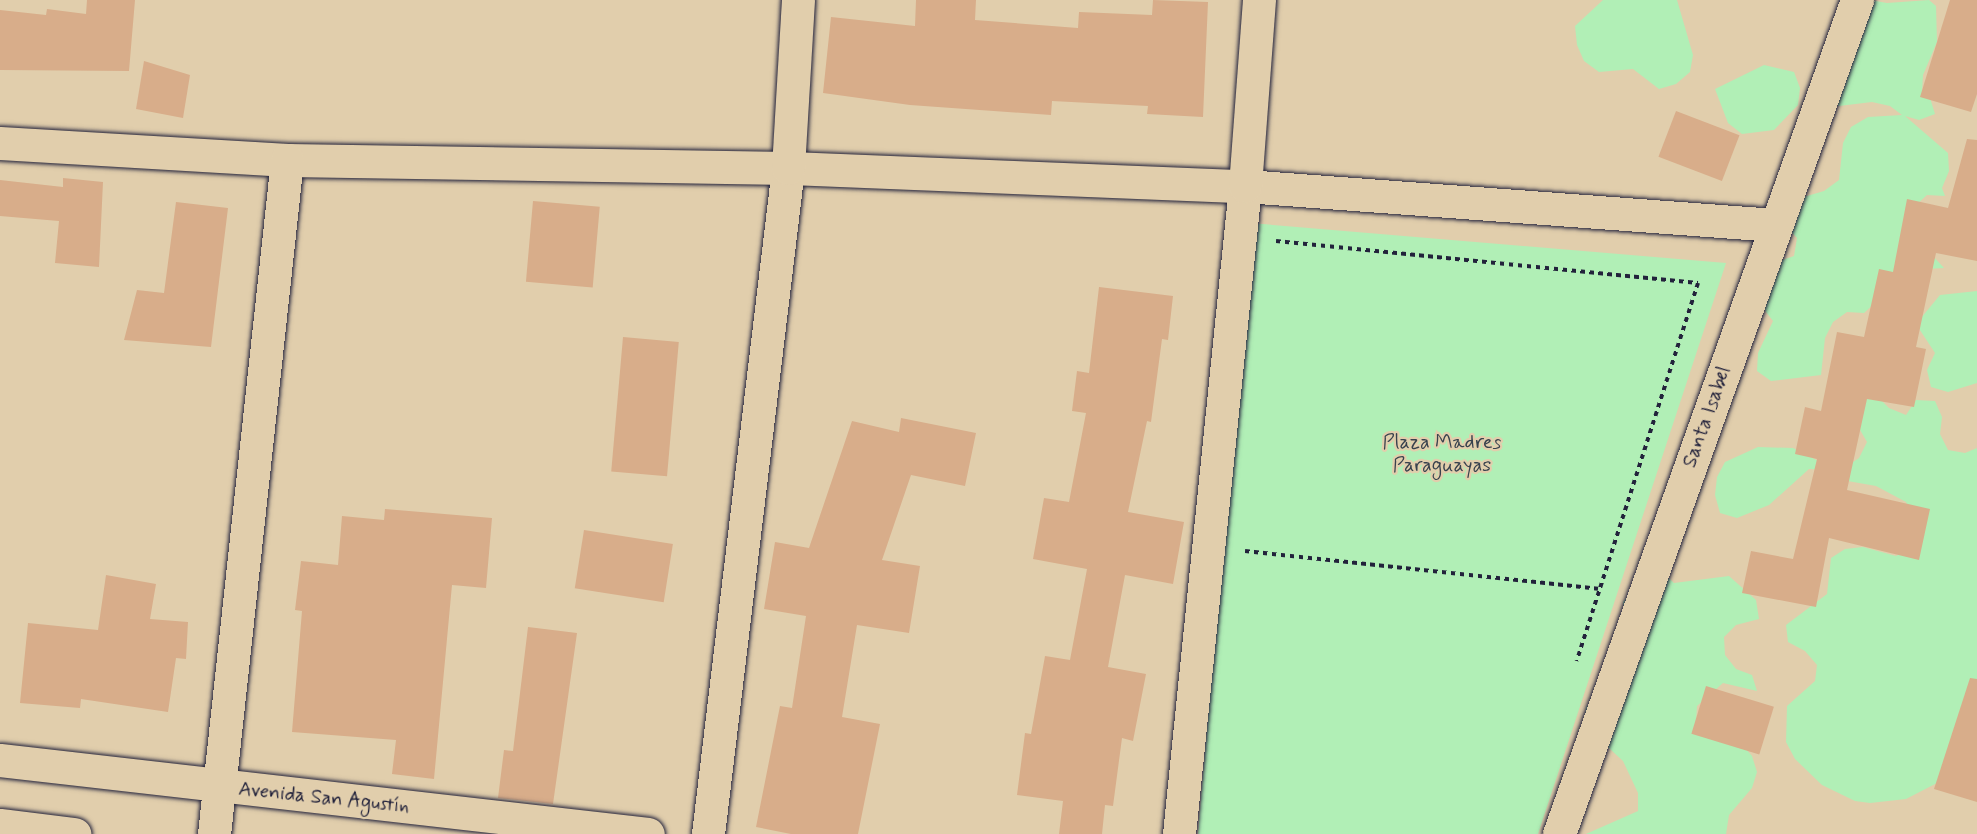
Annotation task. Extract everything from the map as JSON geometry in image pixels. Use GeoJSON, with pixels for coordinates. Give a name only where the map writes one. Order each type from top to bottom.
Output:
{"type":"FeatureCollection","features":[{"type":"Feature","properties":{"kind":"street"},"geometry":{"type":"LineString","coordinates":[[708,834],[788,168],[798,0]]}},
{"type":"Feature","properties":{"kind":"street"},"geometry":{"type":"LineString","coordinates":[[1179,834],[1245,186],[1259,0]]}},
{"type":"Feature","properties":{"kind":"street","name":"Santa Isabel"},"geometry":{"type":"LineString","coordinates":[[1559,834],[1857,0]]}},
{"type":"Feature","properties":{"kind":"street"},"geometry":{"type":"LineString","coordinates":[[0,143],[287,160],[788,168],[1245,186],[1775,225]]}},
{"type":"Feature","properties":{"kind":"street"},"geometry":{"type":"LineString","coordinates":[[214,834],[287,160]]}},
{"type":"Feature","properties":{"kind":"street","name":"Avenida San Agustín"},"geometry":{"type":"LineString","coordinates":[[0,760],[648,834]]}},
{"type":"Feature","properties":{"kind":"street"},"geometry":{"type":"LineString","coordinates":[[0,825],[74,834]]}},
{"type":"Feature","properties":{"kind":"path"},"geometry":{"type":"LineString","coordinates":[[1272,241],[1698,284],[1598,589],[1575,667]]}},
{"type":"Feature","properties":{"kind":"path"},"geometry":{"type":"LineString","coordinates":[[1235,549],[1598,589]]}},
{"type":"Feature","properties":{"kind":"green space"},"geometry":{"type":"Polygon","coordinates":[[[1603,0],[1677,0],[1693,55],[1690,72],[1676,84],[1659,89],[1633,69],[1599,72],[1584,61],[1577,45],[1575,26],[1603,0]]]}},
{"type":"Feature","properties":{"kind":"green space"},"geometry":{"type":"Polygon","coordinates":[[[1870,0],[1887,3],[1929,0],[1936,6],[1937,42],[1923,75],[1922,92],[1930,98],[1935,114],[1919,120],[1905,116],[1948,153],[1949,171],[1942,188],[1945,196],[1927,195],[1915,206],[1932,255],[1944,268],[1894,271],[1876,302],[1864,313],[1847,312],[1833,322],[1825,338],[1821,375],[1771,381],[1757,371],[1758,353],[1773,321],[1753,295],[1762,267],[1794,256],[1797,238],[1775,213],[1790,201],[1824,191],[1839,180],[1843,143],[1851,127],[1868,117],[1902,115],[1890,106],[1872,102],[1839,106],[1824,98],[1870,0]]]}},
{"type":"Feature","properties":{"kind":"green space"},"geometry":{"type":"Polygon","coordinates":[[[1764,65],[1794,72],[1800,88],[1798,105],[1774,130],[1742,134],[1728,123],[1715,89],[1764,65]]]}},
{"type":"Feature","properties":{"kind":"green space","name":"Plaza Madres Paraguayas"},"geometry":{"type":"Polygon","coordinates":[[[1250,223],[1726,263],[1538,834],[1198,834],[1250,223]]]}},
{"type":"Feature","properties":{"kind":"green space"},"geometry":{"type":"Polygon","coordinates":[[[1977,291],[1977,383],[1948,392],[1931,387],[1927,370],[1935,353],[1916,324],[1940,295],[1977,291]]]}},
{"type":"Feature","properties":{"kind":"green space"},"geometry":{"type":"Polygon","coordinates":[[[1877,396],[1889,408],[1906,415],[1916,400],[1935,401],[1942,417],[1940,434],[1948,450],[1965,453],[1977,448],[1977,709],[1961,718],[1952,733],[1954,750],[1937,783],[1906,799],[1870,803],[1855,801],[1822,785],[1795,759],[1786,742],[1787,706],[1815,681],[1817,665],[1805,651],[1788,642],[1786,625],[1827,594],[1831,558],[1845,549],[1863,547],[1896,556],[1912,548],[1920,533],[1906,502],[1876,486],[1842,480],[1826,470],[1809,469],[1769,505],[1737,518],[1720,513],[1715,495],[1717,477],[1725,462],[1758,447],[1793,448],[1826,465],[1844,468],[1859,458],[1867,442],[1851,414],[1858,399],[1877,396]]]}},
{"type":"Feature","properties":{"kind":"green space"},"geometry":{"type":"Polygon","coordinates":[[[1662,572],[1674,583],[1729,576],[1756,600],[1759,619],[1736,625],[1724,637],[1725,655],[1736,669],[1752,675],[1757,691],[1723,683],[1697,706],[1696,722],[1740,742],[1752,756],[1757,772],[1752,788],[1729,815],[1726,834],[1586,834],[1638,811],[1638,793],[1623,761],[1584,725],[1586,707],[1628,671],[1623,602],[1645,576],[1662,572]]]}},
{"type":"Feature","properties":{"kind":"building"},"geometry":{"type":"Polygon","coordinates":[[[87,0],[135,0],[129,71],[0,70],[0,10],[46,15],[47,9],[86,14],[87,0]]]}},
{"type":"Feature","properties":{"kind":"building"},"geometry":{"type":"Polygon","coordinates":[[[916,0],[976,0],[975,20],[1078,28],[1079,12],[1152,15],[1153,0],[1208,2],[1203,117],[1147,114],[1148,106],[1052,101],[1051,115],[910,105],[823,93],[831,17],[915,26],[916,0]]]}},
{"type":"Feature","properties":{"kind":"building"},"geometry":{"type":"Polygon","coordinates":[[[1950,0],[1977,0],[1977,94],[1971,112],[1920,97],[1950,0]]]}},
{"type":"Feature","properties":{"kind":"building"},"geometry":{"type":"Polygon","coordinates":[[[144,61],[190,75],[183,118],[136,109],[144,61]]]}},
{"type":"Feature","properties":{"kind":"building"},"geometry":{"type":"Polygon","coordinates":[[[1676,111],[1739,135],[1722,181],[1658,157],[1676,111]]]}},
{"type":"Feature","properties":{"kind":"building"},"geometry":{"type":"Polygon","coordinates":[[[1967,139],[1977,140],[1977,261],[1936,253],[1916,347],[1926,349],[1914,407],[1867,399],[1847,490],[1930,509],[1919,560],[1829,538],[1816,607],[1742,593],[1751,551],[1793,559],[1817,459],[1795,454],[1805,407],[1821,411],[1837,332],[1864,337],[1879,269],[1893,272],[1907,199],[1948,208],[1967,139]]]}},
{"type":"Feature","properties":{"kind":"building"},"geometry":{"type":"Polygon","coordinates":[[[63,178],[103,182],[99,267],[55,263],[59,221],[0,216],[0,180],[63,187],[63,178]]]}},
{"type":"Feature","properties":{"kind":"building"},"geometry":{"type":"Polygon","coordinates":[[[533,201],[600,207],[593,288],[526,282],[533,201]]]}},
{"type":"Feature","properties":{"kind":"building"},"geometry":{"type":"Polygon","coordinates":[[[176,202],[228,208],[211,347],[124,340],[137,290],[164,293],[176,202]]]}},
{"type":"Feature","properties":{"kind":"building"},"geometry":{"type":"Polygon","coordinates":[[[1099,287],[1173,296],[1168,340],[1162,339],[1151,422],[1147,421],[1128,512],[1184,522],[1173,584],[1125,575],[1108,667],[1146,674],[1133,741],[1122,738],[1113,806],[1105,805],[1102,834],[1059,834],[1063,801],[1017,795],[1025,733],[1031,734],[1045,656],[1070,660],[1087,569],[1033,559],[1044,498],[1069,502],[1086,413],[1072,411],[1077,371],[1089,373],[1099,287]]]}},
{"type":"Feature","properties":{"kind":"building"},"geometry":{"type":"Polygon","coordinates":[[[623,337],[679,342],[667,476],[611,471],[623,337]]]}},
{"type":"Feature","properties":{"kind":"building"},"geometry":{"type":"Polygon","coordinates":[[[901,418],[976,433],[965,486],[911,475],[882,560],[920,566],[909,633],[857,625],[842,717],[880,724],[858,834],[791,834],[756,827],[780,706],[792,708],[806,616],[764,609],[775,542],[809,548],[852,421],[899,432],[901,418]]]}},
{"type":"Feature","properties":{"kind":"building"},"geometry":{"type":"Polygon","coordinates":[[[385,509],[492,518],[486,588],[452,585],[434,779],[392,774],[396,740],[292,732],[302,611],[295,610],[301,561],[338,565],[342,516],[384,520],[385,509]]]}},
{"type":"Feature","properties":{"kind":"building"},"geometry":{"type":"Polygon","coordinates":[[[584,530],[673,544],[664,602],[575,588],[584,530]]]}},
{"type":"Feature","properties":{"kind":"building"},"geometry":{"type":"Polygon","coordinates":[[[106,575],[156,584],[150,619],[188,622],[186,659],[176,658],[168,712],[81,699],[80,708],[20,703],[28,623],[98,630],[106,575]]]}},
{"type":"Feature","properties":{"kind":"building"},"geometry":{"type":"Polygon","coordinates":[[[528,627],[577,633],[553,804],[498,798],[504,750],[513,751],[528,627]]]}},
{"type":"Feature","properties":{"kind":"building"},"geometry":{"type":"Polygon","coordinates":[[[1970,678],[1977,679],[1977,802],[1934,789],[1970,678]]]}},
{"type":"Feature","properties":{"kind":"building"},"geometry":{"type":"Polygon","coordinates":[[[1706,686],[1774,707],[1759,755],[1691,734],[1706,686]]]}}]}
